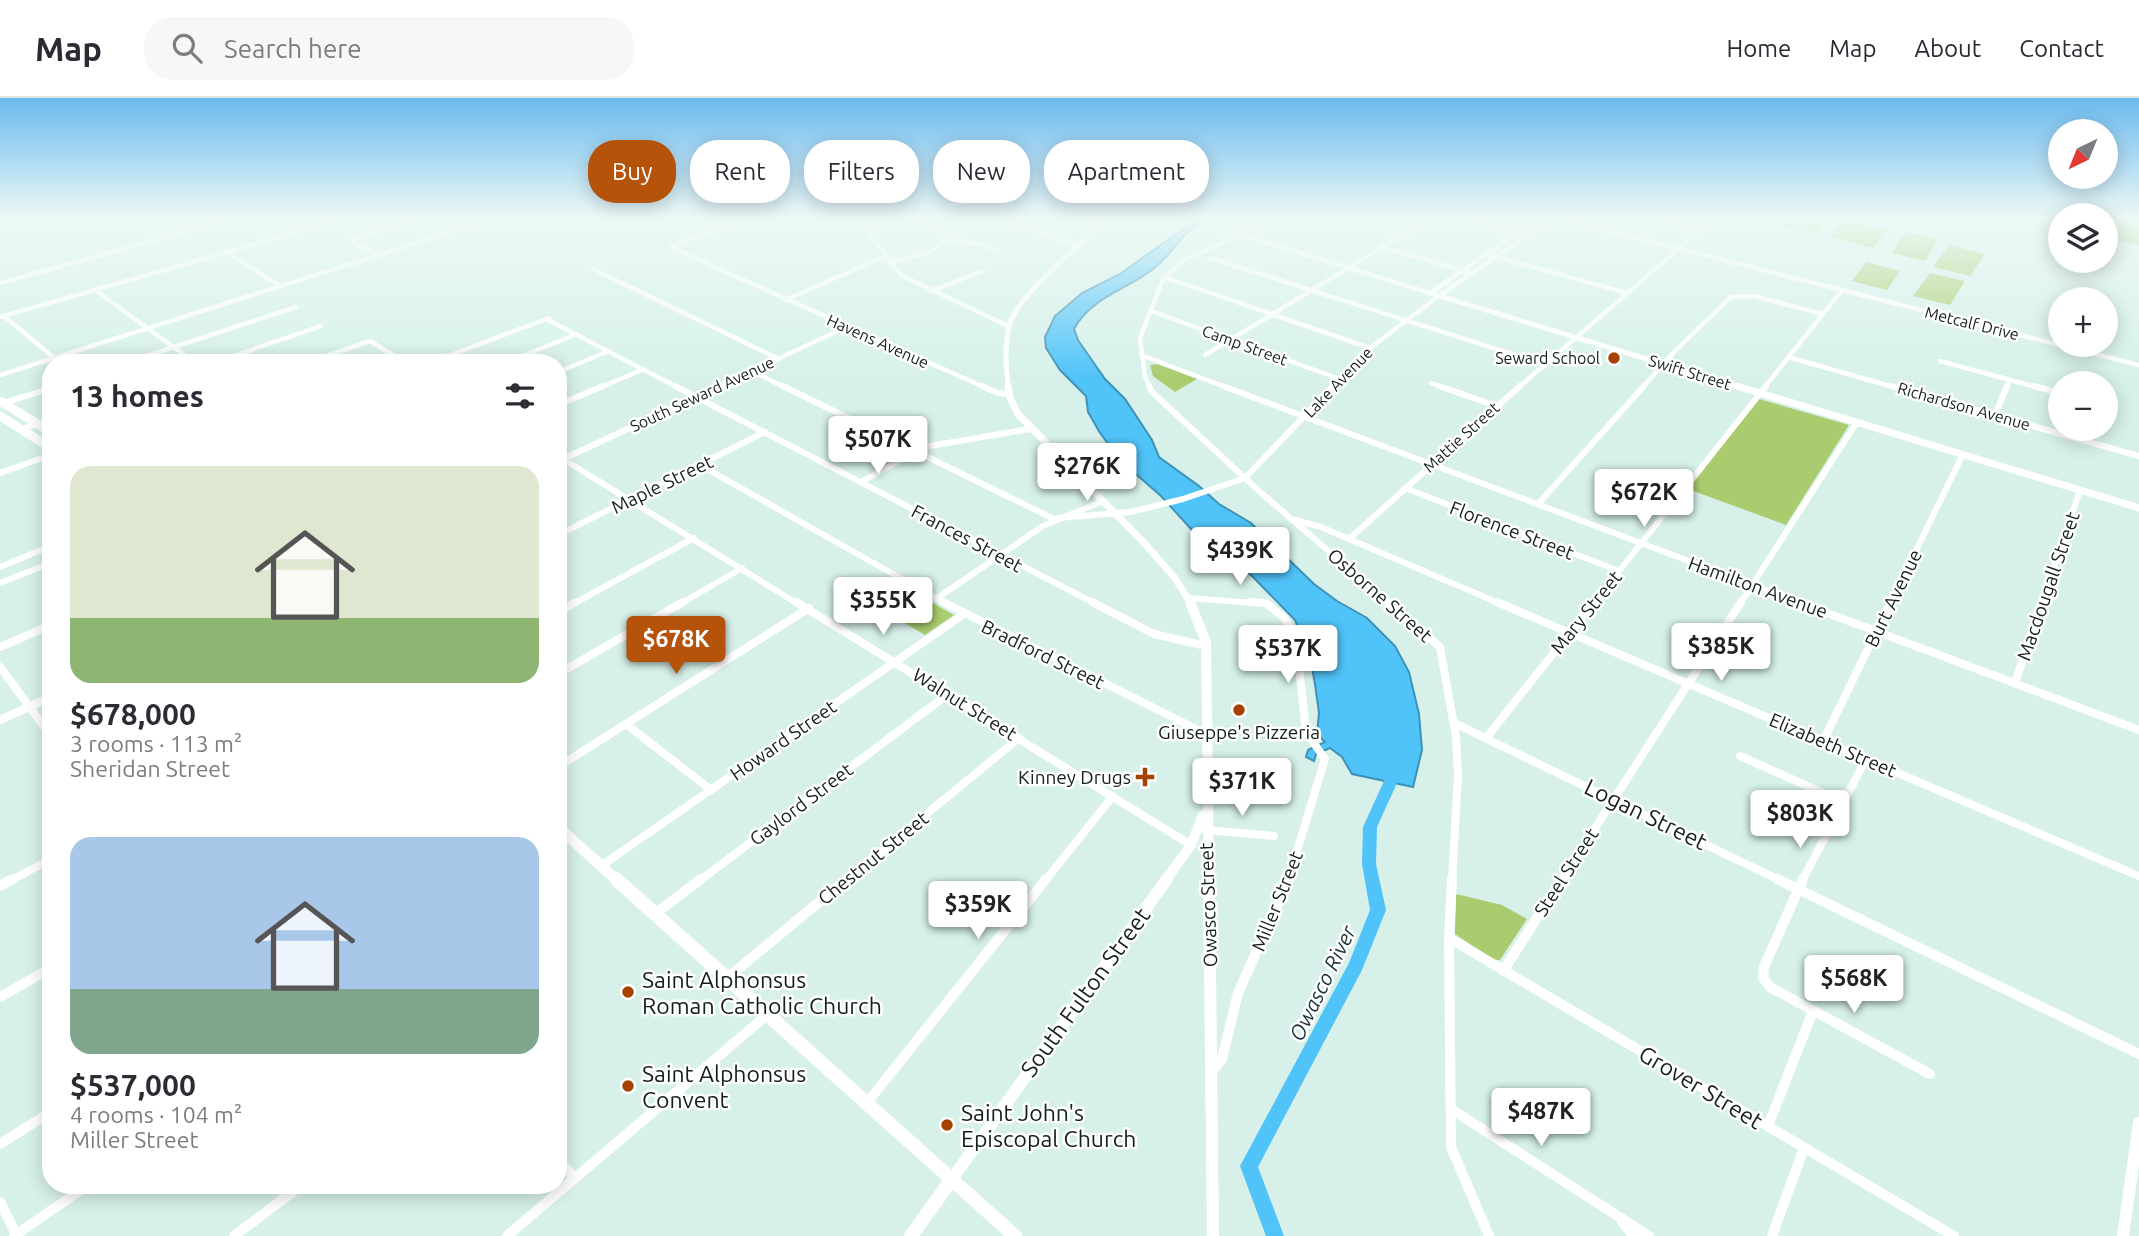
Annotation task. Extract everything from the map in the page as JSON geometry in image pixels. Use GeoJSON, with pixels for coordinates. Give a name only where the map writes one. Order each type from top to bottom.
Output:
{"type":"FeatureCollection","features":[{"type":"Feature","properties":{"kind":"highway"},"geometry":{"type":"LineString","coordinates":[[1,403],[42,426]]}},
{"type":"Feature","properties":{"kind":"highway"},"geometry":{"type":"LineString","coordinates":[[0,416],[42,442]]}},
{"type":"Feature","properties":{"kind":"highway"},"geometry":{"type":"LineString","coordinates":[[567,835],[1015,1236]]}},
{"type":"Feature","properties":{"kind":"highway"},"geometry":{"type":"LineString","coordinates":[[911,1236],[952,1179]]}},
{"type":"Feature","properties":{"kind":"main road"},"geometry":{"type":"LineString","coordinates":[[1010,395],[1004,356],[1008,326],[1026,297],[1052,272]]}},
{"type":"Feature","properties":{"kind":"main road"},"geometry":{"type":"LineString","coordinates":[[1430,293],[1459,272]]}},
{"type":"Feature","properties":{"kind":"main road","name":"Lake Avenue"},"geometry":{"type":"LineString","coordinates":[[1439,296],[1471,273]]}},
{"type":"Feature","properties":{"kind":"main road","name":"Swift Street"},"geometry":{"type":"LineString","coordinates":[[1430,293],[2139,508]]}},
{"type":"Feature","properties":{"kind":"main road","name":"Owasco Street"},"geometry":{"type":"LineString","coordinates":[[1010,395],[1018,414],[1030,429],[1157,557],[1188,598],[1206,646],[1206,830],[1213,1236]]}},
{"type":"Feature","properties":{"kind":"main road","name":"South Fulton Street"},"geometry":{"type":"LineString","coordinates":[[952,1179],[1191,845],[1198,831],[1206,800]]}},
{"type":"Feature","properties":{"kind":"main road"},"geometry":{"type":"LineString","coordinates":[[1191,845],[1207,847]]}},
{"type":"Feature","properties":{"kind":"main road"},"geometry":{"type":"LineString","coordinates":[[2123,1236],[2139,1123]]}},
{"type":"Feature","properties":{"kind":"street"},"geometry":{"type":"LineString","coordinates":[[0,283],[39,272]]}},
{"type":"Feature","properties":{"kind":"street"},"geometry":{"type":"LineString","coordinates":[[2,317],[157,272]]}},
{"type":"Feature","properties":{"kind":"street"},"geometry":{"type":"LineString","coordinates":[[258,272],[279,285]]}},
{"type":"Feature","properties":{"kind":"street"},"geometry":{"type":"LineString","coordinates":[[62,354],[323,272]]}},
{"type":"Feature","properties":{"kind":"street"},"geometry":{"type":"LineString","coordinates":[[599,272],[779,359]]}},
{"type":"Feature","properties":{"kind":"street","name":"Havens Avenue"},"geometry":{"type":"LineString","coordinates":[[725,272],[998,393],[1010,395]]}},
{"type":"Feature","properties":{"kind":"street"},"geometry":{"type":"LineString","coordinates":[[785,299],[848,272]]}},
{"type":"Feature","properties":{"kind":"street"},"geometry":{"type":"LineString","coordinates":[[899,272],[931,291],[1008,326]]}},
{"type":"Feature","properties":{"kind":"street"},"geometry":{"type":"LineString","coordinates":[[931,291],[980,272]]}},
{"type":"Feature","properties":{"kind":"street"},"geometry":{"type":"LineString","coordinates":[[1169,272],[1164,277],[1370,348]]}},
{"type":"Feature","properties":{"kind":"street"},"geometry":{"type":"LineString","coordinates":[[1253,272],[1544,364]]}},
{"type":"Feature","properties":{"kind":"street"},"geometry":{"type":"LineString","coordinates":[[1205,355],[1341,272]]}},
{"type":"Feature","properties":{"kind":"street","name":"Swift Street"},"geometry":{"type":"LineString","coordinates":[[1361,272],[1430,293]]}},
{"type":"Feature","properties":{"kind":"street"},"geometry":{"type":"LineString","coordinates":[[1550,272],[1627,293]]}},
{"type":"Feature","properties":{"kind":"street","name":"Mattie Street"},"geometry":{"type":"LineString","coordinates":[[1349,539],[1496,406],[1651,272]]}},
{"type":"Feature","properties":{"kind":"street","name":"Metcalf Drive"},"geometry":{"type":"LineString","coordinates":[[1773,272],[2139,365]]}},
{"type":"Feature","properties":{"kind":"street","name":"Osborne Street"},"geometry":{"type":"LineString","coordinates":[[1164,277],[1140,338],[1147,383],[1152,392],[1245,478],[1440,646],[1454,723],[1458,774],[1449,939],[1452,1152],[1489,1236]]}},
{"type":"Feature","properties":{"kind":"street"},"geometry":{"type":"LineString","coordinates":[[95,290],[183,354]]}},
{"type":"Feature","properties":{"kind":"street","name":"Mary Street"},"geometry":{"type":"LineString","coordinates":[[1487,737],[1842,290]]}},
{"type":"Feature","properties":{"kind":"street","name":"Lake Avenue"},"geometry":{"type":"LineString","coordinates":[[1056,518],[1116,515],[1220,488],[1245,478],[1370,348],[1439,296]]}},
{"type":"Feature","properties":{"kind":"street"},"geometry":{"type":"LineString","coordinates":[[1538,504],[1682,343],[1734,296],[1760,297],[1823,314]]}},
{"type":"Feature","properties":{"kind":"street"},"geometry":{"type":"LineString","coordinates":[[153,354],[296,307]]}},
{"type":"Feature","properties":{"kind":"street","name":"Camp Street"},"geometry":{"type":"LineString","coordinates":[[1151,311],[1340,379]]}},
{"type":"Feature","properties":{"kind":"street"},"geometry":{"type":"LineString","coordinates":[[2,317],[49,354]]}},
{"type":"Feature","properties":{"kind":"street","name":"Frances Street"},"geometry":{"type":"LineString","coordinates":[[453,354],[548,318],[1154,634],[1206,646]]}},
{"type":"Feature","properties":{"kind":"street"},"geometry":{"type":"LineString","coordinates":[[239,354],[321,326]]}},
{"type":"Feature","properties":{"kind":"street","name":"South Seward Avenue"},"geometry":{"type":"LineString","coordinates":[[567,456],[846,327]]}},
{"type":"Feature","properties":{"kind":"street"},"geometry":{"type":"LineString","coordinates":[[527,354],[577,334]]}},
{"type":"Feature","properties":{"kind":"street"},"geometry":{"type":"LineString","coordinates":[[332,354],[367,342],[392,354]]}},
{"type":"Feature","properties":{"kind":"street"},"geometry":{"type":"LineString","coordinates":[[567,368],[608,351]]}},
{"type":"Feature","properties":{"kind":"street","name":"Hamilton Avenue"},"geometry":{"type":"LineString","coordinates":[[1141,355],[2139,730]]}},
{"type":"Feature","properties":{"kind":"street","name":"Richardson Avenue"},"geometry":{"type":"LineString","coordinates":[[1788,357],[2139,456]]}},
{"type":"Feature","properties":{"kind":"street"},"geometry":{"type":"LineString","coordinates":[[1940,360],[2048,390]]}},
{"type":"Feature","properties":{"kind":"street"},"geometry":{"type":"LineString","coordinates":[[0,375],[42,361]]}},
{"type":"Feature","properties":{"kind":"street"},"geometry":{"type":"LineString","coordinates":[[567,401],[643,369]]}},
{"type":"Feature","properties":{"kind":"street"},"geometry":{"type":"LineString","coordinates":[[752,371],[1056,518]]}},
{"type":"Feature","properties":{"kind":"street"},"geometry":{"type":"LineString","coordinates":[[1994,415],[2010,380]]}},
{"type":"Feature","properties":{"kind":"street"},"geometry":{"type":"LineString","coordinates":[[1431,383],[1496,406]]}},
{"type":"Feature","properties":{"kind":"street"},"geometry":{"type":"LineString","coordinates":[[1,403],[42,391]]}},
{"type":"Feature","properties":{"kind":"street"},"geometry":{"type":"LineString","coordinates":[[22,429],[42,422]]}},
{"type":"Feature","properties":{"kind":"street","name":"Steel Street"},"geometry":{"type":"LineString","coordinates":[[1503,971],[1857,422]]}},
{"type":"Feature","properties":{"kind":"street"},"geometry":{"type":"LineString","coordinates":[[861,482],[915,451],[1030,429]]}},
{"type":"Feature","properties":{"kind":"street","name":"Maple Street"},"geometry":{"type":"LineString","coordinates":[[567,530],[765,432]]}},
{"type":"Feature","properties":{"kind":"street","name":"Burt Avenue"},"geometry":{"type":"LineString","coordinates":[[1823,741],[1963,454]]}},
{"type":"Feature","properties":{"kind":"street"},"geometry":{"type":"LineString","coordinates":[[0,473],[42,458]]}},
{"type":"Feature","properties":{"kind":"street","name":"Walnut Street"},"geometry":{"type":"LineString","coordinates":[[567,463],[694,538],[1191,845]]}},
{"type":"Feature","properties":{"kind":"street","name":"Bradford Street"},"geometry":{"type":"LineString","coordinates":[[700,464],[964,614],[1206,734]]}},
{"type":"Feature","properties":{"kind":"street","name":"Florence Street"},"geometry":{"type":"LineString","coordinates":[[1405,488],[1619,571]]}},
{"type":"Feature","properties":{"kind":"street","name":"Macdougall Street"},"geometry":{"type":"LineString","coordinates":[[2015,683],[2080,490]]}},
{"type":"Feature","properties":{"kind":"street"},"geometry":{"type":"LineString","coordinates":[[936,599],[1056,518],[1103,501]]}},
{"type":"Feature","properties":{"kind":"street","name":"Elizabeth Street"},"geometry":{"type":"LineString","coordinates":[[1294,520],[1349,539],[2139,876]]}},
{"type":"Feature","properties":{"kind":"street"},"geometry":{"type":"LineString","coordinates":[[567,607],[694,538]]}},
{"type":"Feature","properties":{"kind":"street"},"geometry":{"type":"LineString","coordinates":[[0,567],[42,550]]}},
{"type":"Feature","properties":{"kind":"street"},"geometry":{"type":"LineString","coordinates":[[0,583],[42,567]]}},
{"type":"Feature","properties":{"kind":"street"},"geometry":{"type":"LineString","coordinates":[[567,669],[742,568]]}},
{"type":"Feature","properties":{"kind":"street","name":"Miller Street"},"geometry":{"type":"LineString","coordinates":[[1188,598],[1266,603],[1278,611],[1296,638],[1306,732],[1324,755],[1290,876],[1238,993],[1222,1059],[1211,1072]]}},
{"type":"Feature","properties":{"kind":"street"},"geometry":{"type":"LineString","coordinates":[[567,761],[808,608]]}},
{"type":"Feature","properties":{"kind":"street","name":"Howard Street"},"geometry":{"type":"LineString","coordinates":[[601,866],[964,614]]}},
{"type":"Feature","properties":{"kind":"street"},"geometry":{"type":"LineString","coordinates":[[0,647],[42,629]]}},
{"type":"Feature","properties":{"kind":"street"},"geometry":{"type":"LineString","coordinates":[[0,667],[42,724]]}},
{"type":"Feature","properties":{"kind":"street","name":"Gaylord Street"},"geometry":{"type":"LineString","coordinates":[[655,914],[948,694]]}},
{"type":"Feature","properties":{"kind":"street"},"geometry":{"type":"LineString","coordinates":[[0,720],[42,701]]}},
{"type":"Feature","properties":{"kind":"street","name":"Logan Street"},"geometry":{"type":"LineString","coordinates":[[1454,723],[2139,1054]]}},
{"type":"Feature","properties":{"kind":"street"},"geometry":{"type":"LineString","coordinates":[[626,724],[711,790]]}},
{"type":"Feature","properties":{"kind":"street","name":"Chestnut Street"},"geometry":{"type":"LineString","coordinates":[[726,979],[1019,738]]}},
{"type":"Feature","properties":{"kind":"street"},"geometry":{"type":"LineString","coordinates":[[1740,756],[1843,802]]}},
{"type":"Feature","properties":{"kind":"street"},"geometry":{"type":"LineString","coordinates":[[1866,759],[1799,888],[1763,973],[1766,984],[1930,1074]]}},
{"type":"Feature","properties":{"kind":"street"},"geometry":{"type":"LineString","coordinates":[[866,1104],[1113,796]]}},
{"type":"Feature","properties":{"kind":"street"},"geometry":{"type":"LineString","coordinates":[[1206,830],[1274,836]]}},
{"type":"Feature","properties":{"kind":"street"},"geometry":{"type":"LineString","coordinates":[[0,886],[42,864]]}},
{"type":"Feature","properties":{"kind":"street","name":"Grover Street"},"geometry":{"type":"LineString","coordinates":[[1449,939],[1954,1236]]}},
{"type":"Feature","properties":{"kind":"street"},"geometry":{"type":"LineString","coordinates":[[0,998],[42,973]]}},
{"type":"Feature","properties":{"kind":"street"},"geometry":{"type":"LineString","coordinates":[[1768,1126],[1813,1011]]}},
{"type":"Feature","properties":{"kind":"street"},"geometry":{"type":"LineString","coordinates":[[567,1185],[767,1015]]}},
{"type":"Feature","properties":{"kind":"street"},"geometry":{"type":"LineString","coordinates":[[1451,1109],[1649,1236]]}},
{"type":"Feature","properties":{"kind":"street"},"geometry":{"type":"LineString","coordinates":[[0,1144],[42,1118]]}},
{"type":"Feature","properties":{"kind":"street"},"geometry":{"type":"LineString","coordinates":[[1772,1236],[1804,1148]]}},
{"type":"Feature","properties":{"kind":"street"},"geometry":{"type":"LineString","coordinates":[[567,1170],[575,1178]]}},
{"type":"Feature","properties":{"kind":"street"},"geometry":{"type":"LineString","coordinates":[[0,1202],[16,1235],[75,1194]]}},
{"type":"Feature","properties":{"kind":"street"},"geometry":{"type":"LineString","coordinates":[[234,1236],[290,1194]]}},
{"type":"Feature","properties":{"kind":"street"},"geometry":{"type":"LineString","coordinates":[[507,1236],[556,1194]]}},
{"type":"Feature","properties":{"kind":"street"},"geometry":{"type":"LineString","coordinates":[[1614,1214],[1634,1236]]}},
{"type":"Feature","properties":{"kind":"green space"},"geometry":{"type":"Polygon","coordinates":[[[1859,272],[1899,272],[1887,290],[1852,281],[1859,272]]]}},
{"type":"Feature","properties":{"kind":"green space"},"geometry":{"type":"Polygon","coordinates":[[[1954,272],[1973,272],[1970,276],[1954,272]]]}},
{"type":"Feature","properties":{"kind":"green space"},"geometry":{"type":"Polygon","coordinates":[[[1930,273],[1965,281],[1950,305],[1913,296],[1930,273]]]}},
{"type":"Feature","properties":{"kind":"green space"},"geometry":{"type":"Polygon","coordinates":[[[1157,364],[1197,379],[1175,392],[1153,376],[1150,365],[1157,364]]]}},
{"type":"Feature","properties":{"kind":"green space"},"geometry":{"type":"Polygon","coordinates":[[[1759,399],[1849,425],[1786,525],[1688,489],[1759,399]]]}},
{"type":"Feature","properties":{"kind":"green space"},"geometry":{"type":"Polygon","coordinates":[[[920,596],[954,615],[925,635],[891,615],[920,596]]]}},
{"type":"Feature","properties":{"kind":"green space"},"geometry":{"type":"Polygon","coordinates":[[[1456,894],[1502,905],[1527,919],[1500,960],[1494,960],[1455,934],[1456,894]]]}},
{"type":"Feature","properties":{"kind":"water"},"geometry":{"type":"Polygon","coordinates":[[[1150,272],[1091,308],[1074,329],[1078,340],[1105,379],[1125,399],[1152,440],[1159,457],[1219,504],[1251,523],[1314,584],[1367,618],[1395,646],[1409,672],[1419,714],[1422,750],[1413,787],[1352,774],[1342,757],[1330,748],[1316,754],[1314,761],[1306,757],[1308,750],[1325,742],[1317,734],[1319,713],[1310,657],[1295,620],[1252,576],[1191,529],[1161,496],[1122,462],[1088,412],[1086,396],[1060,370],[1046,348],[1045,337],[1055,316],[1082,293],[1120,274],[1150,272]]]}},
{"type":"Feature","properties":{"kind":"waterway","name":"Owasco River"},"geometry":{"type":"LineString","coordinates":[[1275,1236],[1249,1166],[1356,965],[1378,910],[1369,864],[1370,827],[1391,781],[1389,767]]}},
{"type":"Feature","properties":{"kind":"place","name":"Seward School"},"geometry":{"type":"Point","coordinates":[1614,358]}},
{"type":"Feature","properties":{"kind":"place","name":"Giuseppe's Pizzeria"},"geometry":{"type":"Point","coordinates":[1239,710]}},
{"type":"Feature","properties":{"kind":"place","name":"Kinney Drugs"},"geometry":{"type":"Point","coordinates":[1145,777]}},
{"type":"Feature","properties":{"kind":"place","name":"Saint Alphonsus Roman Catholic Church"},"geometry":{"type":"Point","coordinates":[628,992]}},
{"type":"Feature","properties":{"kind":"place","name":"Saint Alphonsus Convent"},"geometry":{"type":"Point","coordinates":[628,1086]}},
{"type":"Feature","properties":{"kind":"place","name":"Saint John's Episcopal Church"},"geometry":{"type":"Point","coordinates":[947,1125]}}]}
